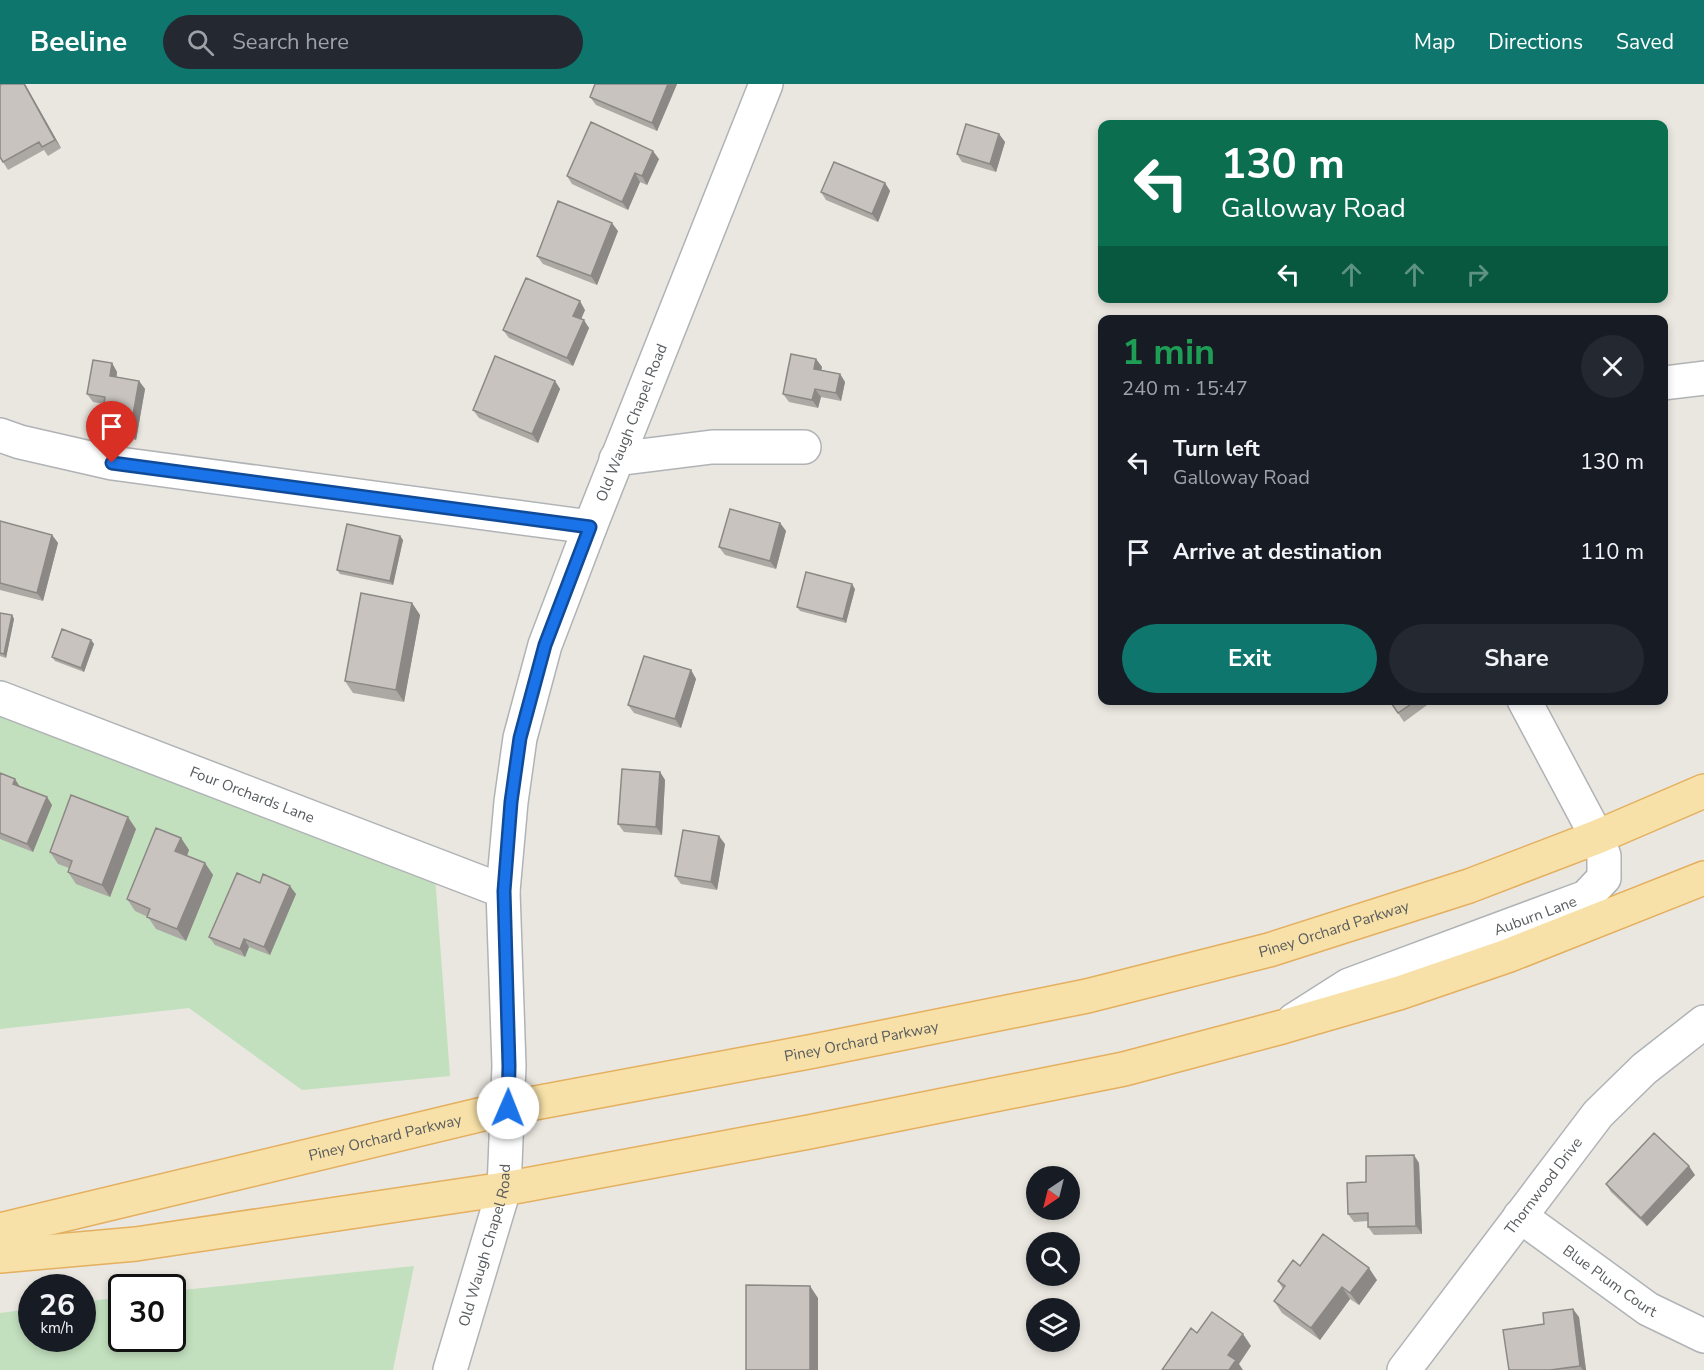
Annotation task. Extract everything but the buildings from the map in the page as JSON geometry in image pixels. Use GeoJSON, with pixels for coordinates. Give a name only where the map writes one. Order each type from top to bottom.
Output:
{"type":"FeatureCollection","features":[{"type":"Feature","properties":{"kind":"main road","name":"Piney Orchard Parkway"},"geometry":{"type":"LineString","coordinates":[[0,1230],[508,1108],[795,1055],[1087,996],[1291,943],[1469,886],[1597,837],[1704,792]]}},
{"type":"Feature","properties":{"kind":"main road"},"geometry":{"type":"LineString","coordinates":[[0,1256],[136,1244],[504,1189],[809,1132],[1124,1069],[1282,1028],[1399,993],[1507,956],[1704,878]]}},
{"type":"Feature","properties":{"kind":"street","name":"Old Waugh Chapel Road"},"geometry":{"type":"LineString","coordinates":[[450,1370],[504,1189],[509,1066],[504,891],[511,802],[520,738],[545,645],[616,459],[766,84]]}},
{"type":"Feature","properties":{"kind":"street"},"geometry":{"type":"LineString","coordinates":[[1668,382],[1704,378]]}},
{"type":"Feature","properties":{"kind":"street"},"geometry":{"type":"LineString","coordinates":[[0,435],[20,442],[112,463],[590,527]]}},
{"type":"Feature","properties":{"kind":"street"},"geometry":{"type":"LineString","coordinates":[[616,459],[712,447],[804,447]]}},
{"type":"Feature","properties":{"kind":"street","name":"Four Orchards Lane"},"geometry":{"type":"LineString","coordinates":[[0,698],[504,891]]}},
{"type":"Feature","properties":{"kind":"street","name":"Auburn Lane"},"geometry":{"type":"LineString","coordinates":[[1282,1028],[1348,985],[1586,897],[1604,878],[1605,856],[1597,837],[1527,705]]}},
{"type":"Feature","properties":{"kind":"street","name":"Thornwood Drive"},"geometry":{"type":"LineString","coordinates":[[1404,1370],[1598,1114],[1644,1069],[1704,1022]]}},
{"type":"Feature","properties":{"kind":"street","name":"Blue Plum Court"},"geometry":{"type":"LineString","coordinates":[[1520,1216],[1648,1309],[1704,1336]]}},
{"type":"Feature","properties":{"kind":"green space"},"geometry":{"type":"Polygon","coordinates":[[[0,698],[435,876],[450,1076],[302,1090],[189,1008],[0,1029],[0,698]]]}},
{"type":"Feature","properties":{"kind":"green space"},"geometry":{"type":"Polygon","coordinates":[[[414,1266],[393,1370],[0,1370],[0,1313],[18,1311],[18,1352],[96,1352],[96,1300],[108,1299],[108,1352],[186,1352],[186,1290],[414,1266]]]}},
{"type":"Feature","properties":{"kind":"route"},"geometry":{"type":"LineString","coordinates":[[112,463],[590,527],[545,645],[520,738],[511,802],[504,891],[508,1108]]}}]}
